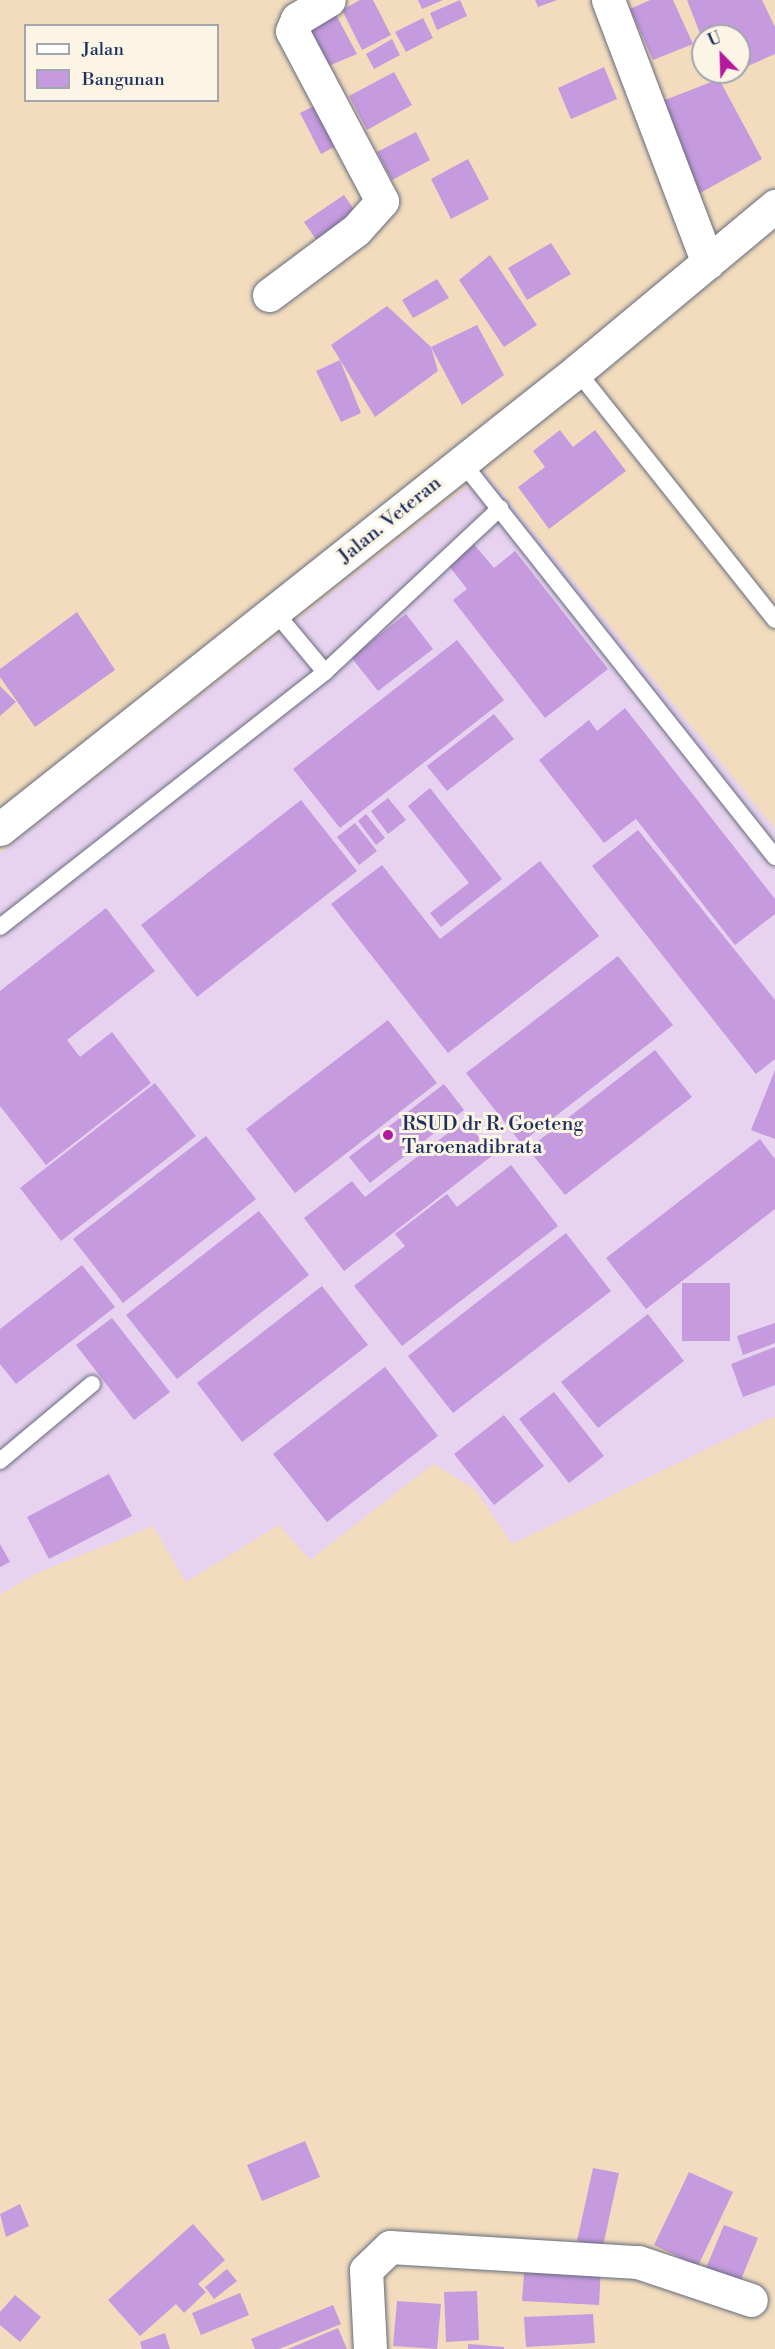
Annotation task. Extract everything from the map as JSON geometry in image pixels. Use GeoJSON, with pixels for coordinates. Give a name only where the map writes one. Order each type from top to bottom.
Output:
{"type":"FeatureCollection","features":[{"type":"Feature","properties":{"kind":"street"},"geometry":{"type":"LineString","coordinates":[[269,295],[356,230],[382,201],[292,31],[297,19],[329,0]]}},
{"type":"Feature","properties":{"kind":"street"},"geometry":{"type":"LineString","coordinates":[[608,0],[708,263]]}},
{"type":"Feature","properties":{"kind":"street","name":"Jalan. Veteran"},"geometry":{"type":"LineString","coordinates":[[0,829],[577,371],[775,206]]}},
{"type":"Feature","properties":{"kind":"street"},"geometry":{"type":"LineString","coordinates":[[370,2349],[366,2270],[390,2247],[638,2262],[751,2300]]}},
{"type":"Feature","properties":{"kind":"lane"},"geometry":{"type":"LineString","coordinates":[[577,371],[775,620]]}},
{"type":"Feature","properties":{"kind":"lane"},"geometry":{"type":"LineString","coordinates":[[462,462],[775,857]]}},
{"type":"Feature","properties":{"kind":"lane"},"geometry":{"type":"LineString","coordinates":[[0,927],[325,672],[500,508]]}},
{"type":"Feature","properties":{"kind":"lane"},"geometry":{"type":"LineString","coordinates":[[275,612],[325,672]]}},
{"type":"Feature","properties":{"kind":"lane"},"geometry":{"type":"LineString","coordinates":[[0,1461],[92,1384]]}},
{"type":"Feature","properties":{"kind":"shaded area","name":"RSUD dr R. Goeteng Taroenadibrata"},"geometry":{"type":"Polygon","coordinates":[[[485,472],[775,829],[775,1416],[512,1544],[475,1489],[433,1464],[310,1560],[279,1525],[186,1582],[153,1526],[35,1574],[0,1595],[0,853],[485,472]]]}},
{"type":"Feature","properties":{"kind":"building"},"geometry":{"type":"Polygon","coordinates":[[[360,0],[373,0],[391,35],[362,50],[342,10],[360,0]]]}},
{"type":"Feature","properties":{"kind":"building"},"geometry":{"type":"Polygon","coordinates":[[[418,0],[443,0],[422,9],[418,0]]]}},
{"type":"Feature","properties":{"kind":"building"},"geometry":{"type":"Polygon","coordinates":[[[460,0],[467,16],[437,30],[430,13],[460,0]]]}},
{"type":"Feature","properties":{"kind":"building"},"geometry":{"type":"Polygon","coordinates":[[[535,0],[557,0],[538,7],[535,0]]]}},
{"type":"Feature","properties":{"kind":"building"},"geometry":{"type":"Polygon","coordinates":[[[650,0],[673,0],[691,40],[691,45],[653,60],[630,9],[650,0]]]}},
{"type":"Feature","properties":{"kind":"building"},"geometry":{"type":"Polygon","coordinates":[[[687,0],[762,0],[775,27],[775,54],[751,65],[751,24],[696,24],[687,0]]]}},
{"type":"Feature","properties":{"kind":"building"},"geometry":{"type":"Polygon","coordinates":[[[334,11],[357,54],[326,67],[304,26],[334,11]]]}},
{"type":"Feature","properties":{"kind":"building"},"geometry":{"type":"Polygon","coordinates":[[[423,18],[433,38],[406,52],[395,32],[423,18]]]}},
{"type":"Feature","properties":{"kind":"building"},"geometry":{"type":"Polygon","coordinates":[[[392,39],[400,55],[374,69],[366,54],[392,39]]]}},
{"type":"Feature","properties":{"kind":"building"},"geometry":{"type":"Polygon","coordinates":[[[604,67],[617,99],[571,119],[558,88],[604,67]]]}},
{"type":"Feature","properties":{"kind":"building"},"geometry":{"type":"Polygon","coordinates":[[[394,72],[412,105],[367,130],[349,96],[394,72]]]}},
{"type":"Feature","properties":{"kind":"building"},"geometry":{"type":"Polygon","coordinates":[[[706,84],[722,84],[762,159],[689,199],[652,105],[706,84]]]}},
{"type":"Feature","properties":{"kind":"building"},"geometry":{"type":"Polygon","coordinates":[[[320,103],[340,144],[321,154],[300,113],[320,103]]]}},
{"type":"Feature","properties":{"kind":"building"},"geometry":{"type":"Polygon","coordinates":[[[416,132],[430,160],[392,180],[377,152],[416,132]]]}},
{"type":"Feature","properties":{"kind":"building"},"geometry":{"type":"Polygon","coordinates":[[[468,159],[489,199],[451,219],[431,179],[468,159]]]}},
{"type":"Feature","properties":{"kind":"building"},"geometry":{"type":"Polygon","coordinates":[[[344,195],[362,221],[322,248],[304,222],[344,195]]]}},
{"type":"Feature","properties":{"kind":"building"},"geometry":{"type":"Polygon","coordinates":[[[551,243],[571,274],[527,300],[508,268],[551,243]]]}},
{"type":"Feature","properties":{"kind":"building"},"geometry":{"type":"Polygon","coordinates":[[[490,255],[537,325],[504,347],[459,280],[490,255]]]}},
{"type":"Feature","properties":{"kind":"building"},"geometry":{"type":"Polygon","coordinates":[[[437,279],[449,298],[413,318],[402,300],[437,279]]]}},
{"type":"Feature","properties":{"kind":"building"},"geometry":{"type":"Polygon","coordinates":[[[387,306],[431,347],[438,371],[375,417],[331,345],[387,306]]]}},
{"type":"Feature","properties":{"kind":"building"},"geometry":{"type":"Polygon","coordinates":[[[477,325],[504,375],[462,405],[431,347],[477,325]]]}},
{"type":"Feature","properties":{"kind":"building"},"geometry":{"type":"Polygon","coordinates":[[[340,360],[361,413],[341,422],[316,371],[340,360]]]}},
{"type":"Feature","properties":{"kind":"building"},"geometry":{"type":"Polygon","coordinates":[[[560,430],[573,447],[595,430],[626,471],[549,529],[518,487],[545,467],[533,451],[560,430]]]}},
{"type":"Feature","properties":{"kind":"building"},"geometry":{"type":"Polygon","coordinates":[[[472,542],[494,568],[515,551],[608,669],[545,718],[453,600],[467,589],[446,562],[472,542]]]}},
{"type":"Feature","properties":{"kind":"building"},"geometry":{"type":"Polygon","coordinates":[[[77,612],[115,670],[35,727],[0,677],[0,669],[77,612]]]}},
{"type":"Feature","properties":{"kind":"building"},"geometry":{"type":"Polygon","coordinates":[[[406,614],[433,649],[378,691],[351,657],[406,614]]]}},
{"type":"Feature","properties":{"kind":"building"},"geometry":{"type":"Polygon","coordinates":[[[457,640],[504,700],[340,828],[293,769],[457,640]]]}},
{"type":"Feature","properties":{"kind":"building"},"geometry":{"type":"Polygon","coordinates":[[[0,686],[16,702],[0,716],[0,686]]]}},
{"type":"Feature","properties":{"kind":"building"},"geometry":{"type":"Polygon","coordinates":[[[625,708],[775,899],[775,914],[735,945],[636,819],[604,843],[539,760],[589,720],[597,731],[625,708]]]}},
{"type":"Feature","properties":{"kind":"building"},"geometry":{"type":"Polygon","coordinates":[[[494,714],[514,739],[447,791],[427,766],[494,714]]]}},
{"type":"Feature","properties":{"kind":"building"},"geometry":{"type":"Polygon","coordinates":[[[430,788],[502,879],[441,927],[430,913],[469,883],[408,806],[430,788]]]}},
{"type":"Feature","properties":{"kind":"building"},"geometry":{"type":"Polygon","coordinates":[[[388,798],[406,820],[388,834],[371,811],[388,798]]]}},
{"type":"Feature","properties":{"kind":"building"},"geometry":{"type":"Polygon","coordinates":[[[301,800],[357,871],[197,997],[141,925],[301,800]]]}},
{"type":"Feature","properties":{"kind":"building"},"geometry":{"type":"Polygon","coordinates":[[[366,814],[385,838],[376,845],[358,821],[366,814]]]}},
{"type":"Feature","properties":{"kind":"building"},"geometry":{"type":"Polygon","coordinates":[[[355,823],[377,851],[359,865],[337,837],[355,823]]]}},
{"type":"Feature","properties":{"kind":"building"},"geometry":{"type":"Polygon","coordinates":[[[638,830],[775,1000],[775,1059],[756,1074],[592,866],[638,830]]]}},
{"type":"Feature","properties":{"kind":"building"},"geometry":{"type":"Polygon","coordinates":[[[540,861],[599,936],[448,1053],[331,904],[382,865],[440,939],[540,861]]]}},
{"type":"Feature","properties":{"kind":"building"},"geometry":{"type":"Polygon","coordinates":[[[106,908],[155,971],[67,1040],[80,1057],[112,1032],[151,1083],[46,1165],[0,1106],[0,991],[106,908]]]}},
{"type":"Feature","properties":{"kind":"building"},"geometry":{"type":"Polygon","coordinates":[[[618,956],[673,1025],[521,1143],[466,1073],[618,956]]]}},
{"type":"Feature","properties":{"kind":"building"},"geometry":{"type":"Polygon","coordinates":[[[388,1020],[437,1083],[295,1193],[246,1129],[388,1020]]]}},
{"type":"Feature","properties":{"kind":"building"},"geometry":{"type":"Polygon","coordinates":[[[655,1050],[692,1097],[565,1195],[528,1149],[655,1050]]]}},
{"type":"Feature","properties":{"kind":"building"},"geometry":{"type":"Polygon","coordinates":[[[775,1070],[775,1139],[751,1130],[775,1070]]]}},
{"type":"Feature","properties":{"kind":"building"},"geometry":{"type":"Polygon","coordinates":[[[155,1083],[196,1136],[61,1241],[20,1188],[155,1083]]]}},
{"type":"Feature","properties":{"kind":"building"},"geometry":{"type":"Polygon","coordinates":[[[444,1084],[464,1110],[370,1183],[349,1157],[444,1084]]]}},
{"type":"Feature","properties":{"kind":"building"},"geometry":{"type":"Polygon","coordinates":[[[465,1120],[493,1155],[344,1271],[304,1218],[352,1181],[365,1197],[465,1120]]]}},
{"type":"Feature","properties":{"kind":"building"},"geometry":{"type":"Polygon","coordinates":[[[206,1136],[256,1199],[123,1303],[73,1239],[206,1136]]]}},
{"type":"Feature","properties":{"kind":"building"},"geometry":{"type":"Polygon","coordinates":[[[760,1139],[775,1159],[775,1209],[646,1309],[606,1258],[760,1139]]]}},
{"type":"Feature","properties":{"kind":"building"},"geometry":{"type":"Polygon","coordinates":[[[511,1165],[558,1226],[402,1346],[354,1286],[405,1246],[395,1234],[447,1194],[457,1207],[511,1165]]]}},
{"type":"Feature","properties":{"kind":"building"},"geometry":{"type":"Polygon","coordinates":[[[259,1211],[309,1275],[177,1379],[126,1315],[259,1211]]]}},
{"type":"Feature","properties":{"kind":"building"},"geometry":{"type":"Polygon","coordinates":[[[566,1233],[611,1291],[453,1413],[408,1356],[566,1233]]]}},
{"type":"Feature","properties":{"kind":"building"},"geometry":{"type":"Polygon","coordinates":[[[82,1265],[115,1307],[16,1384],[0,1364],[0,1329],[82,1265]]]}},
{"type":"Feature","properties":{"kind":"building"},"geometry":{"type":"Polygon","coordinates":[[[682,1283],[730,1283],[730,1341],[682,1341],[682,1283]]]}},
{"type":"Feature","properties":{"kind":"building"},"geometry":{"type":"Polygon","coordinates":[[[322,1286],[368,1345],[242,1442],[197,1383],[322,1286]]]}},
{"type":"Feature","properties":{"kind":"building"},"geometry":{"type":"Polygon","coordinates":[[[648,1314],[684,1361],[598,1428],[561,1382],[648,1314]]]}},
{"type":"Feature","properties":{"kind":"building"},"geometry":{"type":"Polygon","coordinates":[[[112,1318],[170,1392],[134,1420],[76,1345],[112,1318]]]}},
{"type":"Feature","properties":{"kind":"building"},"geometry":{"type":"Polygon","coordinates":[[[775,1323],[775,1343],[743,1355],[737,1336],[775,1323]]]}},
{"type":"Feature","properties":{"kind":"building"},"geometry":{"type":"Polygon","coordinates":[[[775,1347],[775,1385],[743,1397],[731,1364],[775,1347]]]}},
{"type":"Feature","properties":{"kind":"building"},"geometry":{"type":"Polygon","coordinates":[[[385,1367],[438,1436],[327,1522],[273,1454],[385,1367]]]}},
{"type":"Feature","properties":{"kind":"building"},"geometry":{"type":"Polygon","coordinates":[[[554,1392],[604,1456],[569,1483],[519,1419],[554,1392]]]}},
{"type":"Feature","properties":{"kind":"building"},"geometry":{"type":"Polygon","coordinates":[[[504,1415],[544,1466],[494,1505],[454,1454],[504,1415]]]}},
{"type":"Feature","properties":{"kind":"building"},"geometry":{"type":"Polygon","coordinates":[[[109,1474],[132,1516],[49,1559],[27,1517],[109,1474]]]}},
{"type":"Feature","properties":{"kind":"building"},"geometry":{"type":"Polygon","coordinates":[[[0,1544],[10,1562],[0,1567],[0,1544]]]}},
{"type":"Feature","properties":{"kind":"building"},"geometry":{"type":"Polygon","coordinates":[[[305,2141],[320,2177],[262,2201],[247,2165],[305,2141]]]}},
{"type":"Feature","properties":{"kind":"building"},"geometry":{"type":"Polygon","coordinates":[[[593,2168],[619,2173],[603,2246],[577,2241],[593,2168]]]}},
{"type":"Feature","properties":{"kind":"building"},"geometry":{"type":"Polygon","coordinates":[[[689,2172],[733,2192],[698,2266],[654,2245],[689,2172]]]}},
{"type":"Feature","properties":{"kind":"building"},"geometry":{"type":"Polygon","coordinates":[[[20,2204],[29,2226],[6,2237],[0,2214],[20,2204]]]}},
{"type":"Feature","properties":{"kind":"building"},"geometry":{"type":"Polygon","coordinates":[[[193,2224],[225,2260],[198,2284],[206,2292],[184,2313],[176,2304],[140,2336],[108,2300],[193,2224]]]}},
{"type":"Feature","properties":{"kind":"building"},"geometry":{"type":"Polygon","coordinates":[[[724,2225],[758,2238],[738,2287],[704,2273],[724,2225]]]}},
{"type":"Feature","properties":{"kind":"building"},"geometry":{"type":"Polygon","coordinates":[[[525,2260],[601,2265],[599,2305],[522,2301],[525,2260]]]}},
{"type":"Feature","properties":{"kind":"building"},"geometry":{"type":"Polygon","coordinates":[[[227,2269],[237,2281],[214,2299],[205,2287],[227,2269]]]}},
{"type":"Feature","properties":{"kind":"building"},"geometry":{"type":"Polygon","coordinates":[[[477,2291],[479,2340],[446,2342],[444,2292],[477,2291]]]}},
{"type":"Feature","properties":{"kind":"building"},"geometry":{"type":"Polygon","coordinates":[[[240,2293],[249,2315],[201,2335],[192,2313],[240,2293]]]}},
{"type":"Feature","properties":{"kind":"building"},"geometry":{"type":"Polygon","coordinates":[[[15,2295],[41,2317],[20,2342],[0,2325],[0,2312],[15,2295]]]}},
{"type":"Feature","properties":{"kind":"building"},"geometry":{"type":"Polygon","coordinates":[[[397,2301],[441,2304],[437,2349],[393,2346],[397,2301]]]}},
{"type":"Feature","properties":{"kind":"building"},"geometry":{"type":"Polygon","coordinates":[[[333,2305],[341,2324],[279,2349],[255,2349],[251,2339],[333,2305]]]}},
{"type":"Feature","properties":{"kind":"building"},"geometry":{"type":"Polygon","coordinates":[[[593,2314],[595,2343],[526,2347],[524,2317],[593,2314]]]}},
{"type":"Feature","properties":{"kind":"building"},"geometry":{"type":"Polygon","coordinates":[[[338,2328],[347,2349],[288,2349],[338,2328]]]}},
{"type":"Feature","properties":{"kind":"building"},"geometry":{"type":"Polygon","coordinates":[[[165,2333],[170,2349],[142,2349],[140,2342],[165,2333]]]}},
{"type":"Feature","properties":{"kind":"building"},"geometry":{"type":"Polygon","coordinates":[[[468,2344],[504,2347],[504,2349],[468,2349],[468,2344]]]}},
{"type":"Feature","properties":{"kind":"place","name":"RSUD dr R. Goeteng Taroenadibrata"},"geometry":{"type":"Point","coordinates":[388,1135]}}]}
